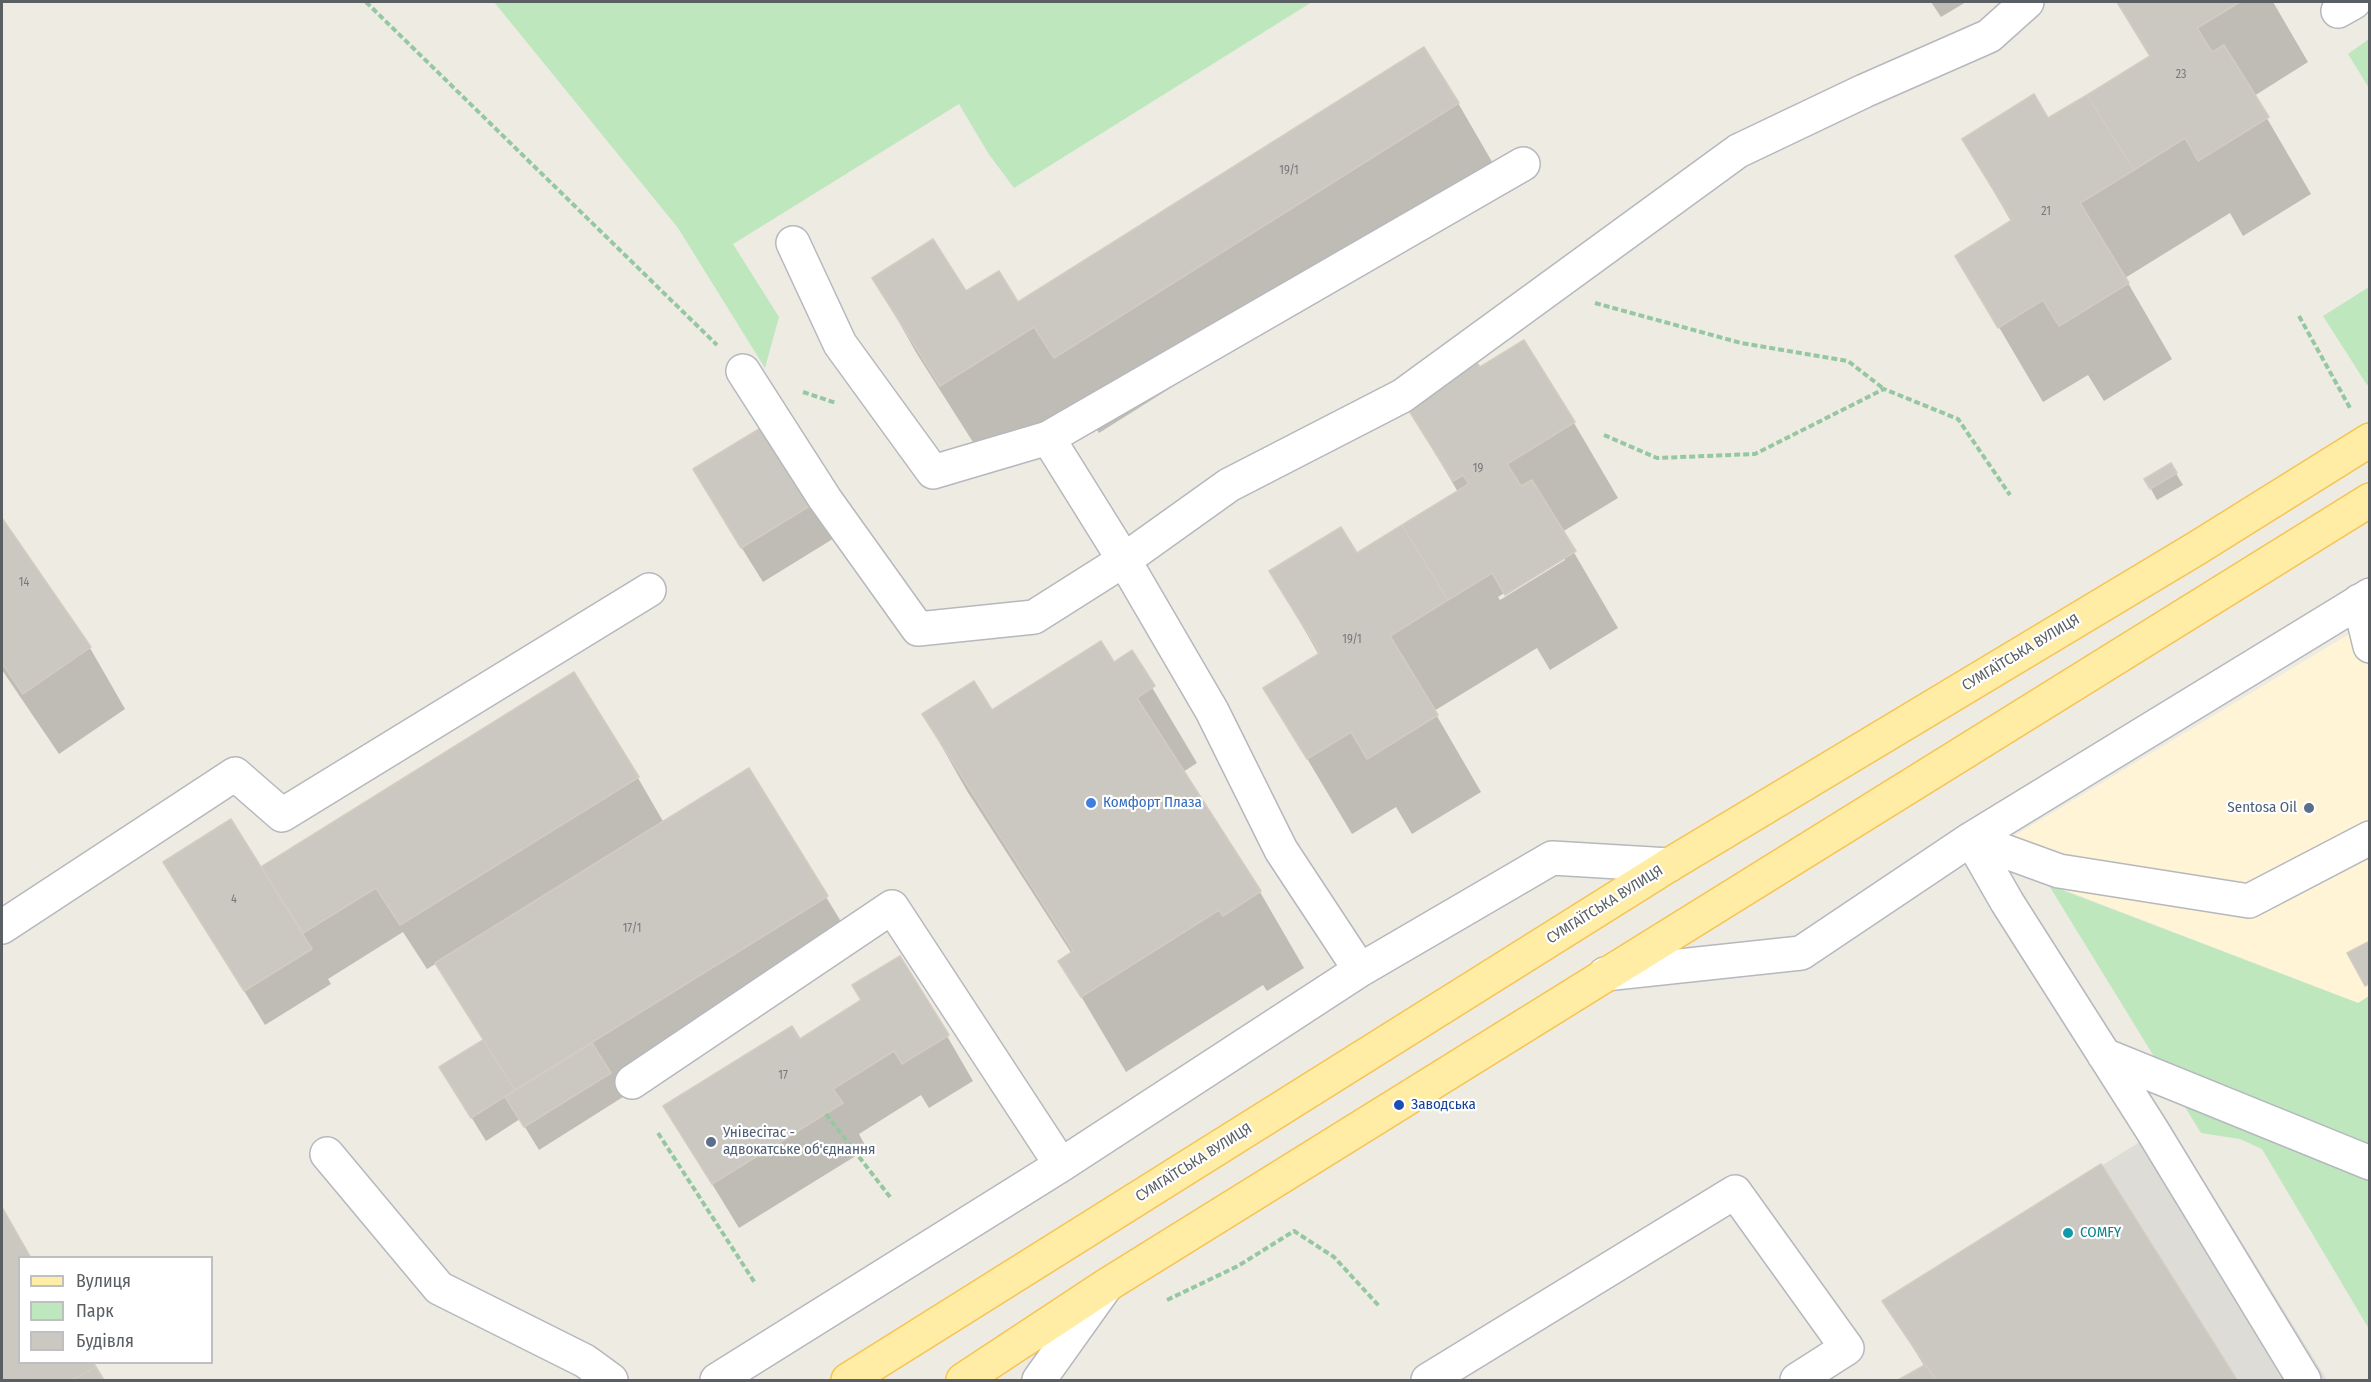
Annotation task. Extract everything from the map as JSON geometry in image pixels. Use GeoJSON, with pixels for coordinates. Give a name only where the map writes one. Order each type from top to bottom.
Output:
{"type":"FeatureCollection","features":[{"type":"Feature","properties":{"kind":"main road","name":"СУМГАЇТСЬКА ВУЛИЦЯ"},"geometry":{"type":"LineString","coordinates":[[848,1380],[1669,865],[2176,560],[2370,440]]}},
{"type":"Feature","properties":{"kind":"main road"},"geometry":{"type":"LineString","coordinates":[[963,1380],[1107,1285],[2370,500]]}},
{"type":"Feature","properties":{"kind":"lane"},"geometry":{"type":"LineString","coordinates":[[743,371],[825,499],[918,629],[1034,617],[1125,560],[1229,485],[1402,396],[1738,151],[1864,91],[1989,36],[2027,2]]}},
{"type":"Feature","properties":{"kind":"lane"},"geometry":{"type":"LineString","coordinates":[[793,243],[840,344],[933,472],[1048,438],[1523,164]]}},
{"type":"Feature","properties":{"kind":"lane"},"geometry":{"type":"LineString","coordinates":[[1048,438],[1125,560],[1212,711],[1281,850],[1360,970]]}},
{"type":"Feature","properties":{"kind":"lane"},"geometry":{"type":"LineString","coordinates":[[2,927],[235,774],[282,815],[649,590]]}},
{"type":"Feature","properties":{"kind":"lane"},"geometry":{"type":"LineString","coordinates":[[1605,974],[1801,953],[1971,839],[2364,598],[2370,646]]}},
{"type":"Feature","properties":{"kind":"lane"},"geometry":{"type":"LineString","coordinates":[[1971,839],[2059,871],[2249,901],[2370,838]]}},
{"type":"Feature","properties":{"kind":"lane"},"geometry":{"type":"LineString","coordinates":[[1971,839],[2007,902],[2104,1054],[2304,1380]]}},
{"type":"Feature","properties":{"kind":"lane"},"geometry":{"type":"LineString","coordinates":[[717,1380],[1060,1165],[1360,970],[1552,858],[1669,865]]}},
{"type":"Feature","properties":{"kind":"lane"},"geometry":{"type":"LineString","coordinates":[[632,1082],[892,907],[1060,1165]]}},
{"type":"Feature","properties":{"kind":"lane"},"geometry":{"type":"LineString","coordinates":[[2104,1054],[2370,1163]]}},
{"type":"Feature","properties":{"kind":"lane"},"geometry":{"type":"LineString","coordinates":[[327,1154],[439,1288],[585,1361],[611,1380]]}},
{"type":"Feature","properties":{"kind":"lane"},"geometry":{"type":"LineString","coordinates":[[1428,1380],[1735,1192],[1847,1348],[1797,1380]]}},
{"type":"Feature","properties":{"kind":"lane"},"geometry":{"type":"LineString","coordinates":[[1039,1380],[1107,1285]]}},
{"type":"Feature","properties":{"kind":"path"},"geometry":{"type":"LineString","coordinates":[[366,2],[743,371],[899,424]]}},
{"type":"Feature","properties":{"kind":"path"},"geometry":{"type":"LineString","coordinates":[[1548,290],[1741,343],[1848,361],[1884,389],[1958,419],[2010,495]]}},
{"type":"Feature","properties":{"kind":"path"},"geometry":{"type":"LineString","coordinates":[[2299,316],[2351,412]]}},
{"type":"Feature","properties":{"kind":"path"},"geometry":{"type":"LineString","coordinates":[[1604,435],[1657,458],[1755,454],[1884,389]]}},
{"type":"Feature","properties":{"kind":"path"},"geometry":{"type":"LineString","coordinates":[[826,1114],[890,1197]]}},
{"type":"Feature","properties":{"kind":"path"},"geometry":{"type":"LineString","coordinates":[[658,1133],[755,1283]]}},
{"type":"Feature","properties":{"kind":"path"},"geometry":{"type":"LineString","coordinates":[[1167,1300],[1238,1266],[1294,1231],[1334,1257],[1378,1306]]}},
{"type":"Feature","properties":{"kind":"shaded area"},"geometry":{"type":"Polygon","coordinates":[[[2369,622],[2369,996],[2359,1003],[1979,857],[2369,622]]]}},
{"type":"Feature","properties":{"kind":"shaded area","name":"COMFY"},"geometry":{"type":"Polygon","coordinates":[[[2169,1124],[2327,1380],[1898,1380],[1925,1364],[1882,1301],[2169,1124]]]}},
{"type":"Feature","properties":{"kind":"green space"},"geometry":{"type":"Polygon","coordinates":[[[494,2],[1312,2],[1014,188],[988,153],[959,104],[733,244],[779,317],[765,368],[678,228],[494,2]]]}},
{"type":"Feature","properties":{"kind":"green space"},"geometry":{"type":"Polygon","coordinates":[[[2369,39],[2369,88],[2348,54],[2369,39]]]}},
{"type":"Feature","properties":{"kind":"green space"},"geometry":{"type":"Polygon","coordinates":[[[2369,287],[2370,384],[2367,385],[2323,316],[2369,287]]]}},
{"type":"Feature","properties":{"kind":"green space"},"geometry":{"type":"Polygon","coordinates":[[[2045,879],[2049,885],[2358,1003],[2369,996],[2369,1329],[2262,1149],[2240,1139],[2201,1133],[2045,879]]]}},
{"type":"Feature","properties":{"kind":"building"},"geometry":{"type":"Polygon","coordinates":[[[2117,2],[2240,2],[2197,28],[2212,52],[2224,45],[2269,117],[2198,161],[2185,138],[2134,170],[2087,95],[2150,56],[2117,2]]]}},
{"type":"Feature","properties":{"kind":"building"},"geometry":{"type":"Polygon","coordinates":[[[1424,47],[1459,103],[1054,358],[1034,327],[940,386],[872,278],[933,239],[966,291],[999,271],[1018,302],[1424,47]]]}},
{"type":"Feature","properties":{"kind":"building"},"geometry":{"type":"Polygon","coordinates":[[[2034,94],[2048,118],[2087,95],[2134,170],[2080,203],[2129,283],[2059,326],[2043,300],[1998,328],[1955,256],[2012,220],[1962,139],[2034,94]]]}},
{"type":"Feature","properties":{"kind":"building"},"geometry":{"type":"Polygon","coordinates":[[[1524,340],[1575,422],[1507,464],[1521,486],[1532,480],[1576,551],[1505,595],[1492,573],[1448,600],[1402,525],[1469,484],[1463,475],[1453,481],[1406,406],[1477,363],[1480,367],[1524,340]]]}},
{"type":"Feature","properties":{"kind":"building"},"geometry":{"type":"Polygon","coordinates":[[[769,423],[818,501],[741,548],[693,469],[769,423]]]}},
{"type":"Feature","properties":{"kind":"building"},"geometry":{"type":"Polygon","coordinates":[[[2171,463],[2177,473],[2150,489],[2144,479],[2171,463]]]}},
{"type":"Feature","properties":{"kind":"building"},"geometry":{"type":"Polygon","coordinates":[[[2,518],[91,647],[23,694],[2,663],[2,518]]]}},
{"type":"Feature","properties":{"kind":"building"},"geometry":{"type":"Polygon","coordinates":[[[1402,525],[1448,600],[1390,636],[1438,715],[1367,759],[1351,732],[1307,759],[1263,688],[1320,653],[1269,571],[1341,527],[1357,553],[1402,525]]]}},
{"type":"Feature","properties":{"kind":"building","name":"Комфорт Плаза"},"geometry":{"type":"Polygon","coordinates":[[[1101,641],[1114,662],[1132,650],[1155,686],[1137,698],[1261,891],[1223,916],[1219,910],[1081,997],[1058,961],[1073,951],[922,714],[974,681],[992,710],[1101,641]]]}},
{"type":"Feature","properties":{"kind":"building"},"geometry":{"type":"Polygon","coordinates":[[[574,672],[639,777],[400,925],[376,888],[303,933],[261,867],[574,672]]]}},
{"type":"Feature","properties":{"kind":"building"},"geometry":{"type":"Polygon","coordinates":[[[749,768],[828,896],[515,1090],[435,963],[749,768]]]}},
{"type":"Feature","properties":{"kind":"building"},"geometry":{"type":"Polygon","coordinates":[[[231,819],[312,949],[244,991],[163,862],[231,819]]]}},
{"type":"Feature","properties":{"kind":"building"},"geometry":{"type":"Polygon","coordinates":[[[2370,941],[2370,983],[2365,986],[2347,953],[2370,941]]]}},
{"type":"Feature","properties":{"kind":"building"},"geometry":{"type":"Polygon","coordinates":[[[900,956],[949,1035],[902,1064],[894,1051],[833,1089],[843,1103],[712,1184],[663,1106],[792,1026],[800,1039],[861,1000],[852,985],[900,956]]]}},
{"type":"Feature","properties":{"kind":"building"},"geometry":{"type":"Polygon","coordinates":[[[483,1040],[515,1090],[471,1118],[439,1067],[483,1040]]]}},
{"type":"Feature","properties":{"kind":"building"},"geometry":{"type":"Polygon","coordinates":[[[592,1043],[611,1073],[524,1127],[505,1097],[592,1043]]]}},
{"type":"Feature","properties":{"kind":"building","name":"COMFY"},"geometry":{"type":"Polygon","coordinates":[[[2101,1164],[2237,1380],[1936,1380],[1882,1301],[2101,1164]]]}},
{"type":"Feature","properties":{"kind":"building"},"geometry":{"type":"Polygon","coordinates":[[[2,1207],[30,1256],[18,1256],[18,1364],[94,1364],[96,1367],[72,1380],[2,1380],[2,1207]]]}},
{"type":"Feature","properties":{"kind":"building"},"geometry":{"type":"Polygon","coordinates":[[[1925,1365],[1936,1380],[1898,1380],[1925,1365]]]}},
{"type":"Feature","properties":{"kind":"building"},"geometry":{"type":"Polygon","coordinates":[[[96,1367],[104,1380],[72,1380],[96,1367]]]}},
{"type":"Feature","properties":{"kind":"place","name":"Комфорт Плаза"},"geometry":{"type":"Point","coordinates":[1091,803]}},
{"type":"Feature","properties":{"kind":"place","name":"Sentosa Oil"},"geometry":{"type":"Point","coordinates":[2309,808]}},
{"type":"Feature","properties":{"kind":"place","name":"Заводська"},"geometry":{"type":"Point","coordinates":[1399,1105]}},
{"type":"Feature","properties":{"kind":"place","name":"Унівесітас - адвокатське об'єднання"},"geometry":{"type":"Point","coordinates":[711,1142]}},
{"type":"Feature","properties":{"kind":"place","name":"COMFY"},"geometry":{"type":"Point","coordinates":[2068,1233]}}]}
